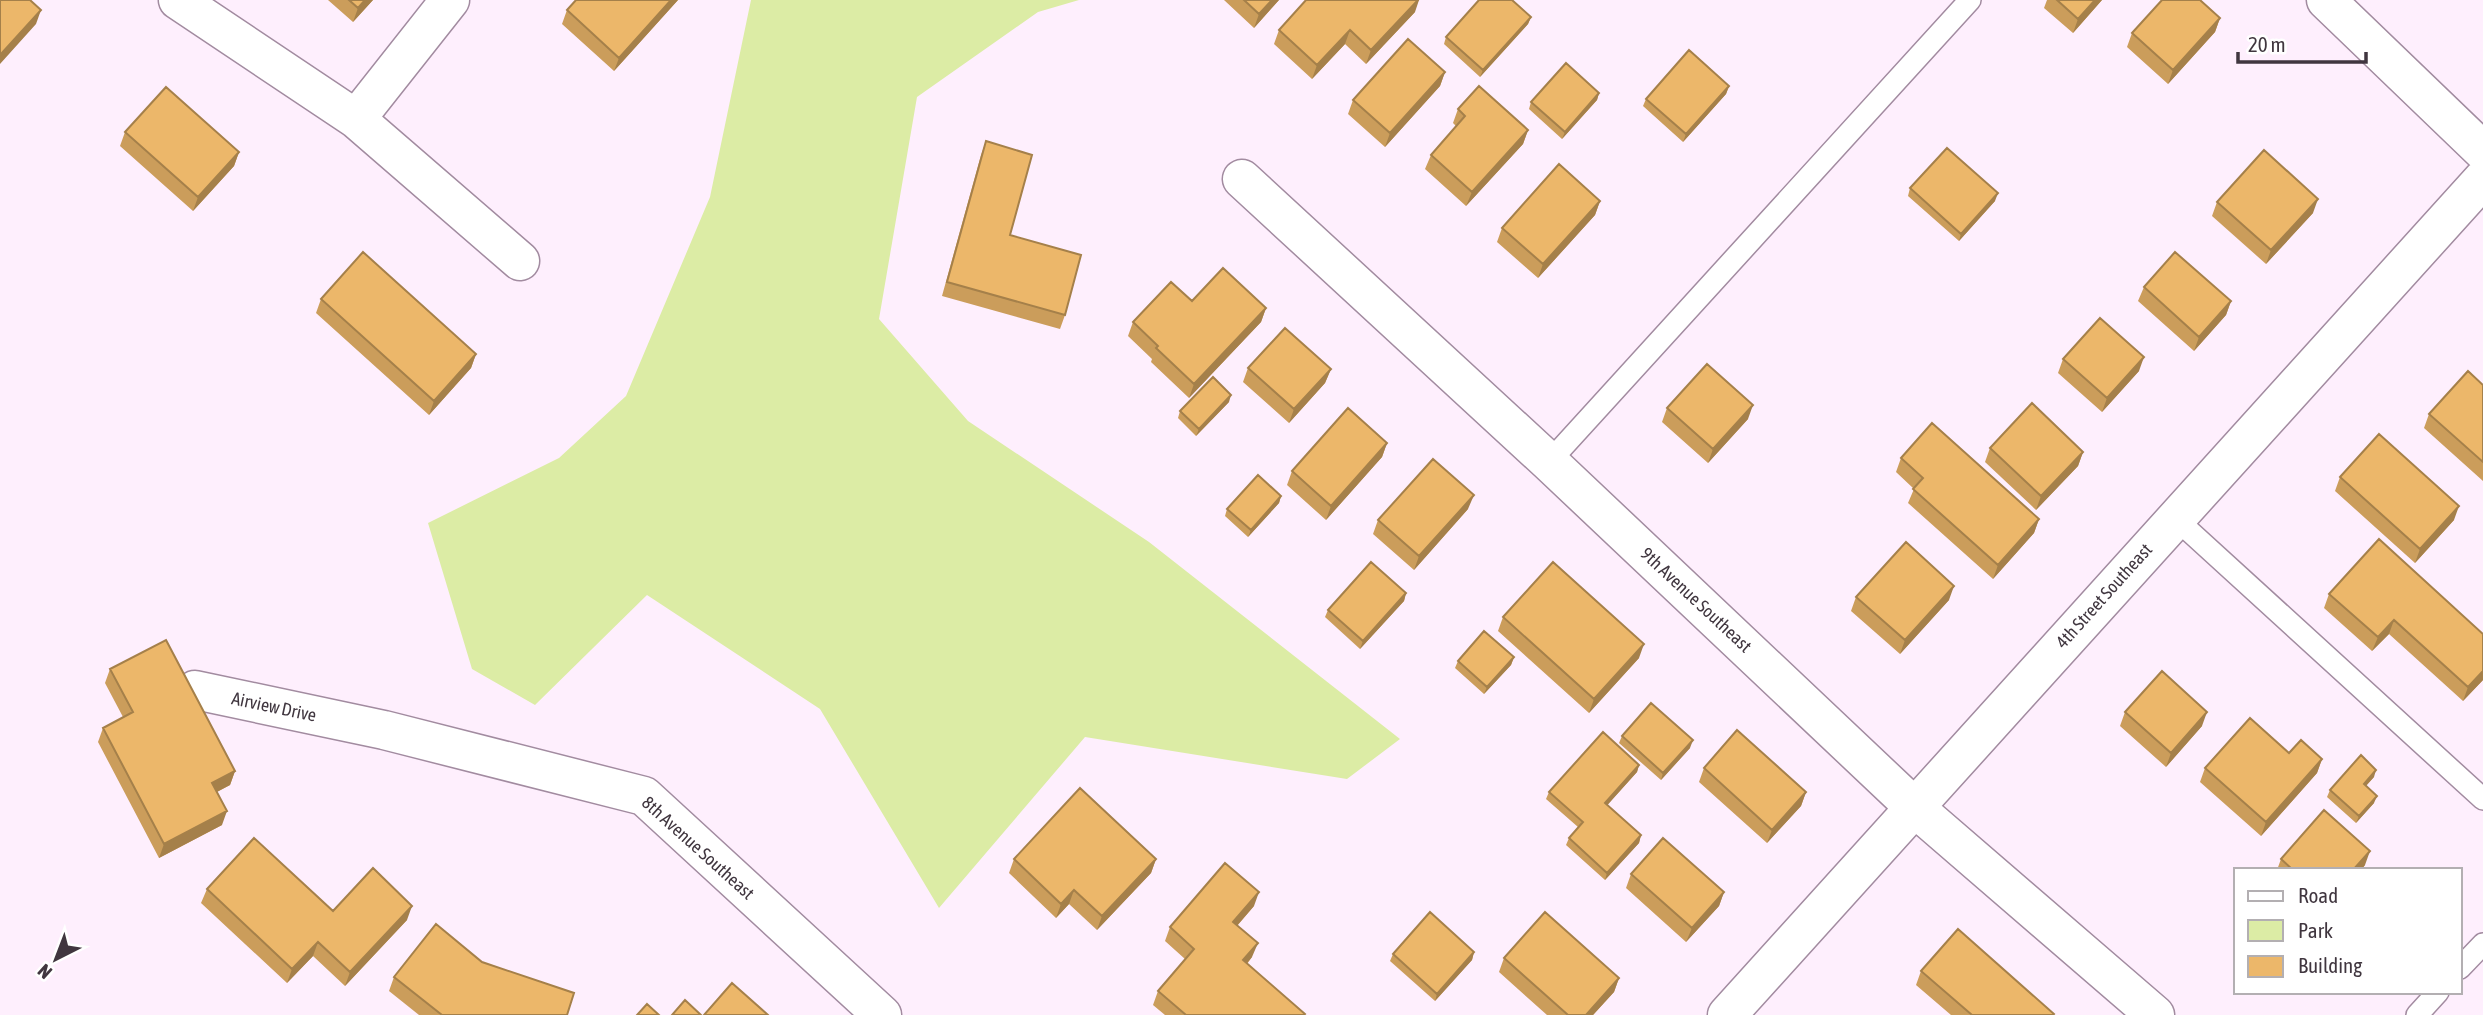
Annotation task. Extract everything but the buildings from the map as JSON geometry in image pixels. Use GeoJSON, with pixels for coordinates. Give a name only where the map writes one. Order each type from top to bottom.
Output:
{"type":"FeatureCollection","features":[{"type":"Feature","properties":{"kind":"street"},"geometry":{"type":"LineString","coordinates":[[178,0],[356,119],[520,261]]}},
{"type":"Feature","properties":{"kind":"street"},"geometry":{"type":"LineString","coordinates":[[356,119],[450,0]]}},
{"type":"Feature","properties":{"kind":"street"},"geometry":{"type":"LineString","coordinates":[[2326,0],[2483,151]]}},
{"type":"Feature","properties":{"kind":"street","name":"9th Avenue Southeast"},"geometry":{"type":"LineString","coordinates":[[1242,179],[1549,462],[1914,807],[2155,1015]]}},
{"type":"Feature","properties":{"kind":"street","name":"4th Street Southeast"},"geometry":{"type":"LineString","coordinates":[[1727,1015],[2483,179]]}},
{"type":"Feature","properties":{"kind":"street","name":"Airview Drive"},"geometry":{"type":"LineString","coordinates":[[195,690],[353,723]]}},
{"type":"Feature","properties":{"kind":"street","name":"8th Avenue Southeast"},"geometry":{"type":"LineString","coordinates":[[353,723],[644,796],[882,1015]]}},
{"type":"Feature","properties":{"kind":"lane"},"geometry":{"type":"LineString","coordinates":[[1549,462],[1970,0]]}},
{"type":"Feature","properties":{"kind":"lane"},"geometry":{"type":"LineString","coordinates":[[2175,518],[2483,799]]}},
{"type":"Feature","properties":{"kind":"lane"},"geometry":{"type":"LineString","coordinates":[[2462,966],[2483,944]]}},
{"type":"Feature","properties":{"kind":"lane"},"geometry":{"type":"LineString","coordinates":[[2417,1015],[2436,994]]}},
{"type":"Feature","properties":{"kind":"green space"},"geometry":{"type":"Polygon","coordinates":[[[751,0],[1079,0],[1038,12],[917,97],[879,319],[968,421],[1149,542],[1400,739],[1347,779],[1085,737],[939,908],[820,709],[647,595],[535,705],[472,669],[428,523],[559,458],[626,396],[710,197],[751,0]]]}}]}
